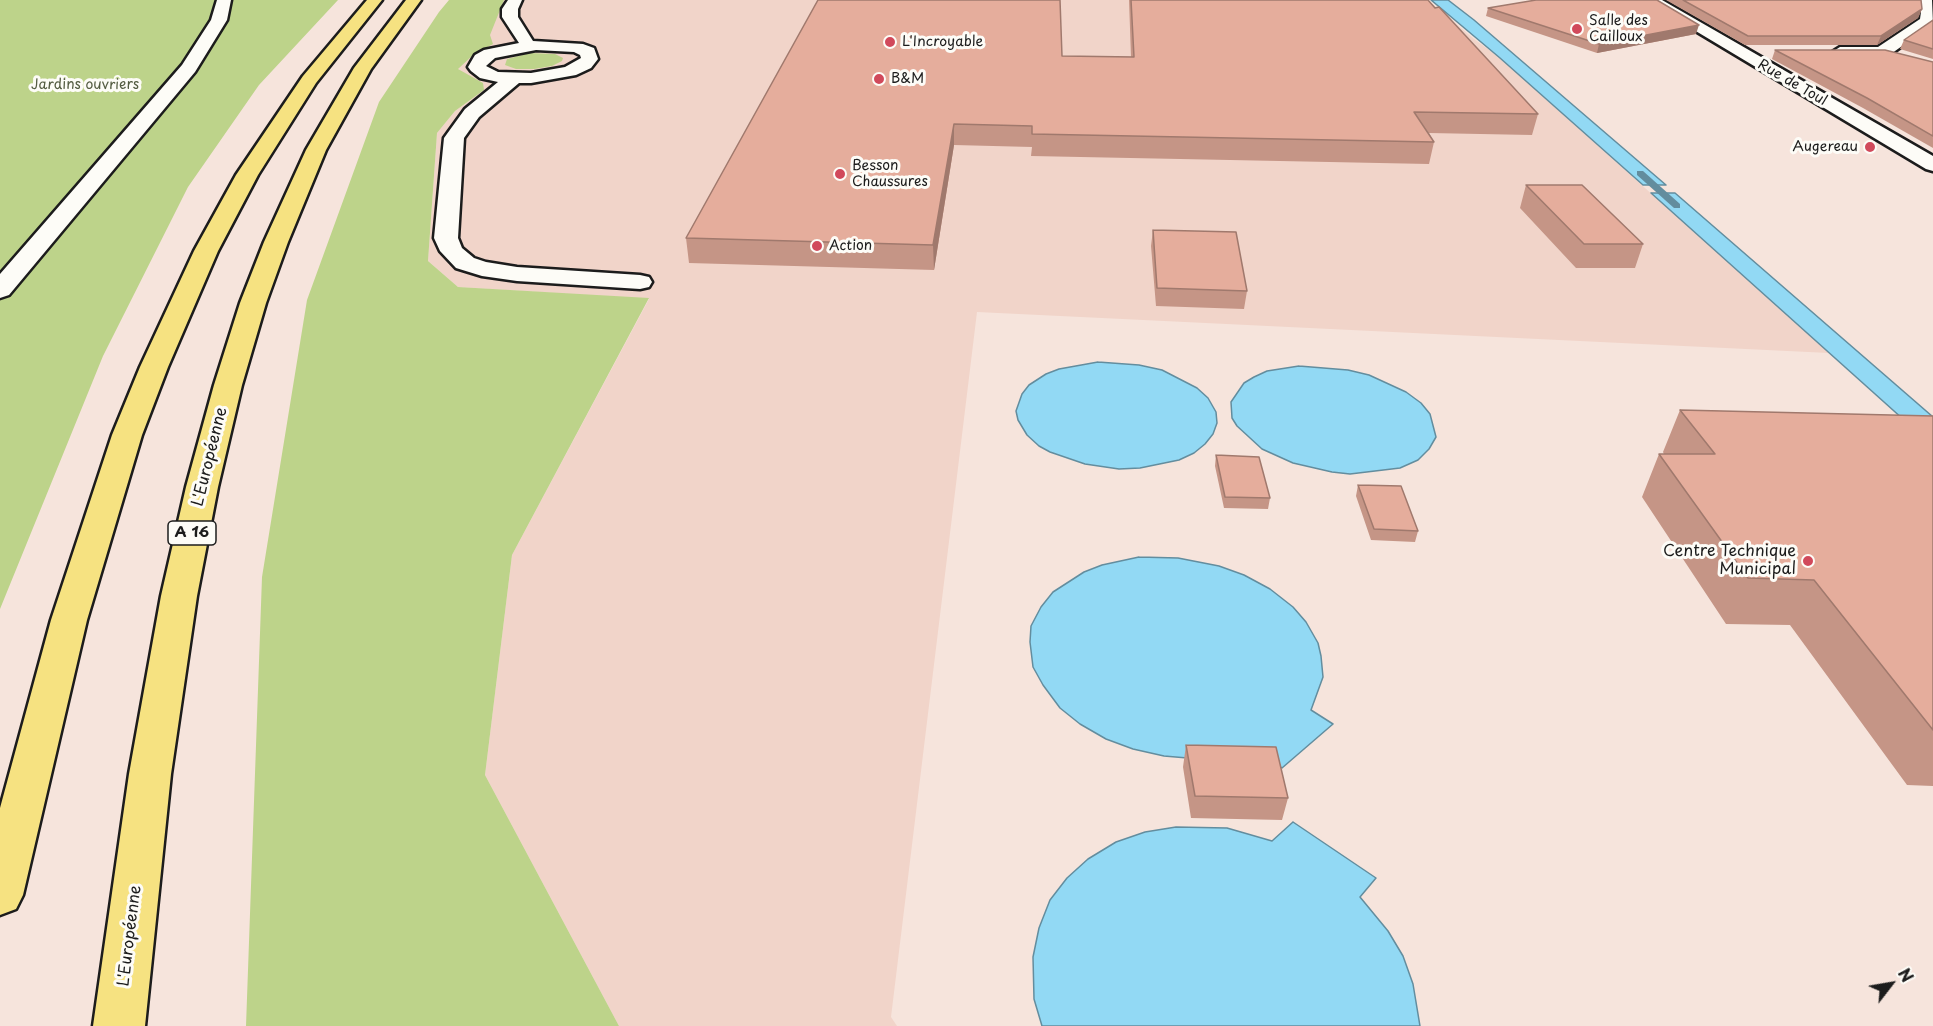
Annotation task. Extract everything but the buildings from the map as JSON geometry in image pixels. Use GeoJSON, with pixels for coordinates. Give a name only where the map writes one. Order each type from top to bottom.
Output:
{"type":"FeatureCollection","features":[{"type":"Feature","properties":{"kind":"highway"},"geometry":{"type":"LineString","coordinates":[[354,24],[369,0]]}},
{"type":"Feature","properties":{"kind":"highway","name":"L'Européenne"},"geometry":{"type":"LineString","coordinates":[[0,895],[69,620],[127,435],[206,251],[247,175],[309,80],[354,24],[383,15],[414,0]]}},
{"type":"Feature","properties":{"kind":"highway"},"geometry":{"type":"LineString","coordinates":[[383,15],[430,0]]}},
{"type":"Feature","properties":{"kind":"highway","name":"L'Européenne"},"geometry":{"type":"LineString","coordinates":[[119,1026],[150,774],[179,596],[202,487],[228,385],[253,303],[303,180],[383,15]]}},
{"type":"Feature","properties":{"kind":"street"},"geometry":{"type":"LineString","coordinates":[[0,290],[189,68],[219,20],[224,0]]}},
{"type":"Feature","properties":{"kind":"street"},"geometry":{"type":"LineString","coordinates":[[515,0],[510,9],[510,17],[528,45]]}},
{"type":"Feature","properties":{"kind":"street","name":"Rue de Toul"},"geometry":{"type":"LineString","coordinates":[[1651,0],[1933,165]]}},
{"type":"Feature","properties":{"kind":"street"},"geometry":{"type":"LineString","coordinates":[[1882,52],[1927,21],[1929,12],[1925,0]]}},
{"type":"Feature","properties":{"kind":"street"},"geometry":{"type":"LineString","coordinates":[[528,45],[572,46],[585,50],[590,54],[590,59],[581,66],[563,73],[514,78],[486,74],[479,70],[477,64],[490,54],[528,45]]}},
{"type":"Feature","properties":{"kind":"street"},"geometry":{"type":"LineString","coordinates":[[1739,52],[1775,52]]}},
{"type":"Feature","properties":{"kind":"street"},"geometry":{"type":"LineString","coordinates":[[1822,52],[1882,52],[1903,57]]}},
{"type":"Feature","properties":{"kind":"street"},"geometry":{"type":"LineString","coordinates":[[514,78],[472,113],[454,138],[447,227],[448,244],[457,258],[482,269],[517,274],[640,282]]}},
{"type":"Feature","properties":{"kind":"shaded area"},"geometry":{"type":"Polygon","coordinates":[[[480,0],[1428,0],[1500,58],[1829,353],[977,312],[891,1017],[897,1026],[619,1026],[485,775],[512,555],[649,299],[458,287],[428,261],[437,133],[455,111],[484,90],[458,69],[480,0]]]}},
{"type":"Feature","properties":{"kind":"green space","name":"Jardins ouvriers"},"geometry":{"type":"Polygon","coordinates":[[[0,0],[338,0],[259,85],[188,187],[103,356],[0,609],[0,0]]]}},
{"type":"Feature","properties":{"kind":"green space"},"geometry":{"type":"Polygon","coordinates":[[[449,0],[504,0],[490,35],[493,44],[473,55],[458,69],[483,83],[484,90],[455,111],[437,133],[428,261],[458,287],[649,298],[512,555],[485,775],[619,1026],[246,1026],[262,577],[307,300],[379,102],[449,0]]]}},
{"type":"Feature","properties":{"kind":"green space"},"geometry":{"type":"Polygon","coordinates":[[[530,53],[555,54],[563,58],[562,61],[552,66],[534,69],[516,69],[505,65],[507,59],[530,53]]]}},
{"type":"Feature","properties":{"kind":"water"},"geometry":{"type":"Polygon","coordinates":[[[1431,0],[1448,0],[1474,20],[1666,185],[1643,185],[1431,0]]]}},
{"type":"Feature","properties":{"kind":"water"},"geometry":{"type":"Polygon","coordinates":[[[1651,193],[1675,193],[1933,417],[1933,446],[1651,193]]]}},
{"type":"Feature","properties":{"kind":"water"},"geometry":{"type":"Polygon","coordinates":[[[1098,362],[1139,365],[1162,370],[1197,388],[1208,398],[1216,412],[1217,423],[1213,434],[1194,453],[1179,460],[1140,468],[1119,469],[1085,464],[1039,446],[1027,435],[1018,420],[1016,411],[1022,394],[1029,385],[1046,374],[1059,369],[1098,362]]]}},
{"type":"Feature","properties":{"kind":"water"},"geometry":{"type":"Polygon","coordinates":[[[1299,366],[1348,370],[1369,375],[1406,392],[1421,403],[1430,414],[1436,437],[1429,449],[1418,460],[1400,468],[1350,474],[1293,463],[1262,449],[1237,426],[1232,418],[1231,402],[1244,383],[1254,377],[1267,371],[1299,366]]]}},
{"type":"Feature","properties":{"kind":"water"},"geometry":{"type":"Polygon","coordinates":[[[1139,557],[1178,558],[1219,566],[1244,575],[1270,589],[1293,607],[1306,622],[1318,643],[1321,656],[1323,677],[1311,710],[1333,724],[1282,768],[1255,749],[1199,759],[1164,756],[1133,749],[1106,739],[1080,724],[1060,708],[1033,667],[1031,626],[1041,607],[1053,592],[1084,572],[1102,565],[1139,557]]]}},
{"type":"Feature","properties":{"kind":"water"},"geometry":{"type":"Polygon","coordinates":[[[1293,822],[1376,878],[1360,897],[1388,931],[1403,956],[1413,984],[1420,1026],[1042,1026],[1034,999],[1033,957],[1039,928],[1050,900],[1067,878],[1088,859],[1116,842],[1145,832],[1176,827],[1227,828],[1272,841],[1293,822]]]}},
{"type":"Feature","properties":{"kind":"waterway"},"geometry":{"type":"LineString","coordinates":[[1640,173],[1677,206]]}},
{"type":"Feature","properties":{"kind":"place","name":"Salle des Cailloux"},"geometry":{"type":"Point","coordinates":[1577,29]}},
{"type":"Feature","properties":{"kind":"place","name":"L'Incroyable"},"geometry":{"type":"Point","coordinates":[890,42]}},
{"type":"Feature","properties":{"kind":"place","name":"B&M"},"geometry":{"type":"Point","coordinates":[879,79]}},
{"type":"Feature","properties":{"kind":"place","name":"Augereau"},"geometry":{"type":"Point","coordinates":[1870,147]}},
{"type":"Feature","properties":{"kind":"place","name":"Besson Chaussures"},"geometry":{"type":"Point","coordinates":[840,174]}},
{"type":"Feature","properties":{"kind":"place","name":"Action"},"geometry":{"type":"Point","coordinates":[817,246]}},
{"type":"Feature","properties":{"kind":"place","name":"Centre Technique Municipal"},"geometry":{"type":"Point","coordinates":[1808,561]}}]}
